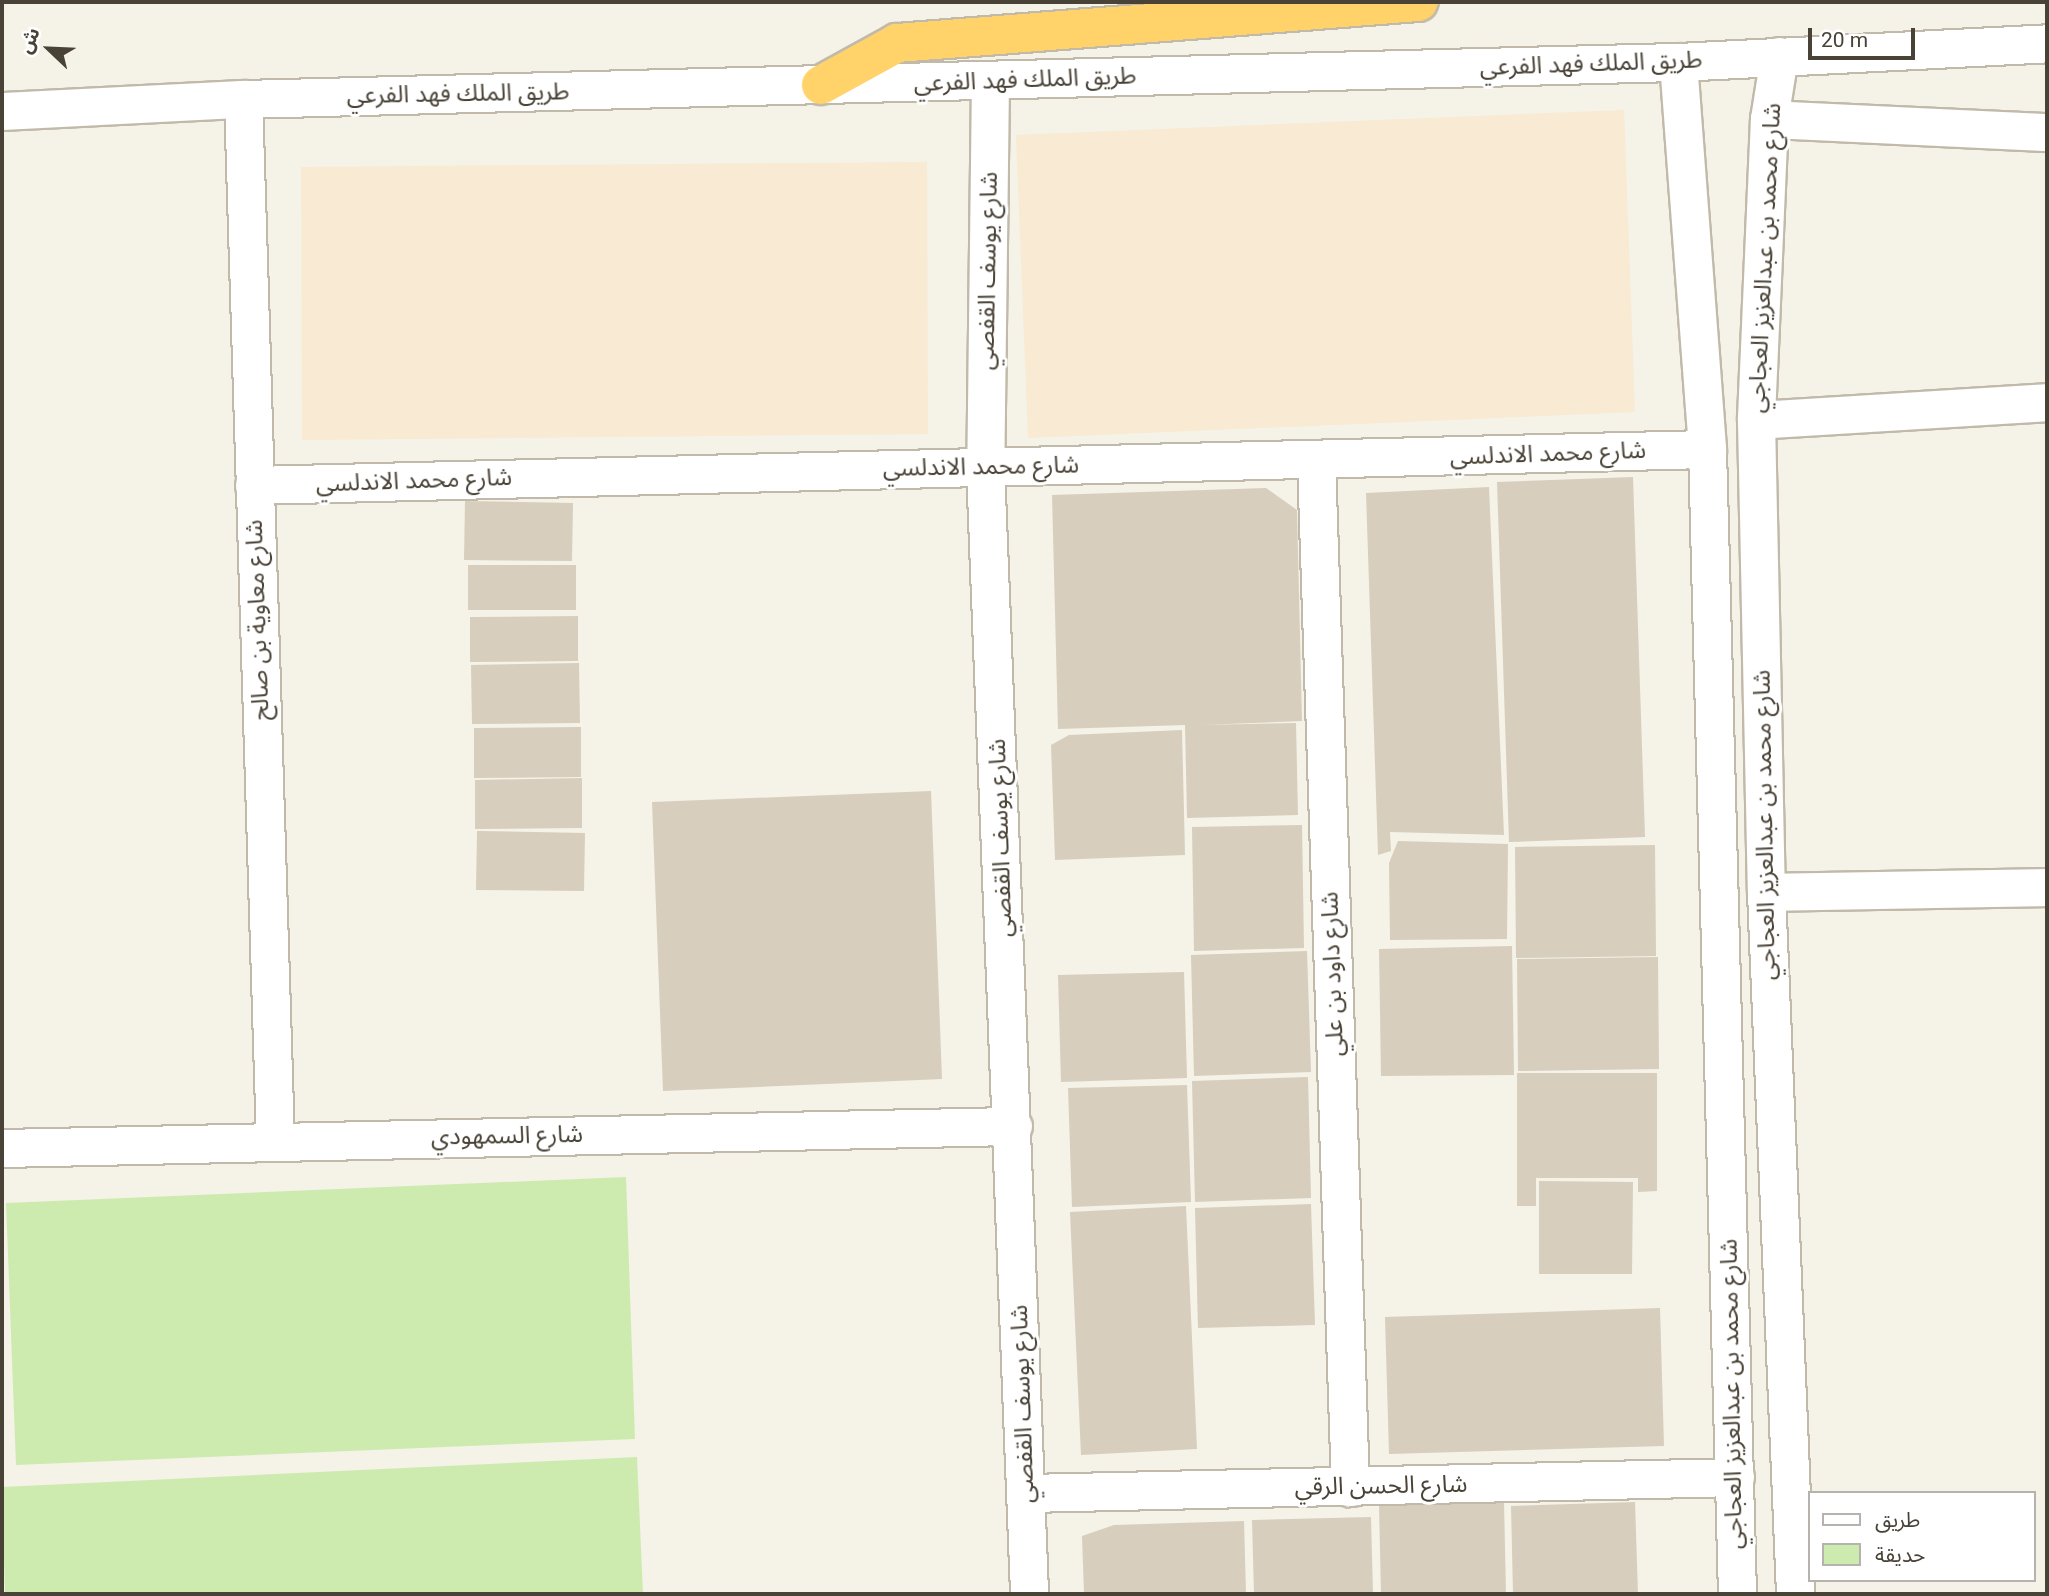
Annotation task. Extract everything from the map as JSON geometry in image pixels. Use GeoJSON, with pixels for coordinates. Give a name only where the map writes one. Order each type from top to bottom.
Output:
{"type":"FeatureCollection","features":[{"type":"Feature","properties":{"kind":"highway"},"geometry":{"type":"LineString","coordinates":[[821,85],[897,43],[1418,2]]}},
{"type":"Feature","properties":{"kind":"street","name":"طريق الملك فهد الفرعي"},"geometry":{"type":"LineString","coordinates":[[2,111],[243,99],[1678,62],[2047,43]]}},
{"type":"Feature","properties":{"kind":"street","name":"شارع محمد بن عبدالعزيز العجاجي"},"geometry":{"type":"LineString","coordinates":[[1779,55],[1769,119],[1756,420],[1766,892],[1795,1594]]}},
{"type":"Feature","properties":{"kind":"street","name":"شارع محمد بن عبدالعزيز العجاجي"},"geometry":{"type":"LineString","coordinates":[[1678,62],[1707,449],[1737,1594]]}},
{"type":"Feature","properties":{"kind":"street","name":"شارع يوسف القفصي"},"geometry":{"type":"LineString","coordinates":[[990,81],[985,467],[1030,1594]]}},
{"type":"Feature","properties":{"kind":"street","name":"شارع معاوية بن صالح"},"geometry":{"type":"LineString","coordinates":[[243,99],[275,1141]]}},
{"type":"Feature","properties":{"kind":"street"},"geometry":{"type":"LineString","coordinates":[[1769,119],[2047,132]]}},
{"type":"Feature","properties":{"kind":"street"},"geometry":{"type":"LineString","coordinates":[[1756,420],[2047,402]]}},
{"type":"Feature","properties":{"kind":"street","name":"شارع محمد الاندلسي"},"geometry":{"type":"LineString","coordinates":[[254,485],[1317,461],[1707,449]]}},
{"type":"Feature","properties":{"kind":"street","name":"شارع داود بن علي"},"geometry":{"type":"LineString","coordinates":[[1317,461],[1350,1487]]}},
{"type":"Feature","properties":{"kind":"street"},"geometry":{"type":"LineString","coordinates":[[1766,892],[2047,887]]}},
{"type":"Feature","properties":{"kind":"street","name":"شارع السمهودي"},"geometry":{"type":"LineString","coordinates":[[2,1149],[1013,1126]]}},
{"type":"Feature","properties":{"kind":"street","name":"شارع الحسن الرقي"},"geometry":{"type":"LineString","coordinates":[[1027,1493],[1735,1477]]}},
{"type":"Feature","properties":{"kind":"shaded area"},"geometry":{"type":"Polygon","coordinates":[[[1624,110],[1635,412],[1028,438],[1016,135],[1624,110]]]}},
{"type":"Feature","properties":{"kind":"shaded area"},"geometry":{"type":"Polygon","coordinates":[[[927,162],[928,434],[302,440],[301,167],[927,162]]]}},
{"type":"Feature","properties":{"kind":"green space"},"geometry":{"type":"Polygon","coordinates":[[[626,1177],[635,1439],[16,1465],[6,1203],[626,1177]]]}},
{"type":"Feature","properties":{"kind":"green space"},"geometry":{"type":"Polygon","coordinates":[[[637,1457],[643,1594],[5,1594],[2,1487],[637,1457]]]}},
{"type":"Feature","properties":{"kind":"building"},"geometry":{"type":"Polygon","coordinates":[[[1633,477],[1645,837],[1509,842],[1497,482],[1633,477]]]}},
{"type":"Feature","properties":{"kind":"building"},"geometry":{"type":"Polygon","coordinates":[[[1489,487],[1504,835],[1390,832],[1391,851],[1378,855],[1366,493],[1489,487]]]}},
{"type":"Feature","properties":{"kind":"building"},"geometry":{"type":"Polygon","coordinates":[[[1266,488],[1297,510],[1302,721],[1201,725],[1296,723],[1298,815],[1187,818],[1185,725],[1058,729],[1052,495],[1266,488]]]}},
{"type":"Feature","properties":{"kind":"building"},"geometry":{"type":"Polygon","coordinates":[[[465,501],[573,503],[572,561],[464,560],[465,501]]]}},
{"type":"Feature","properties":{"kind":"building"},"geometry":{"type":"Polygon","coordinates":[[[468,565],[576,565],[576,610],[468,610],[468,565]]]}},
{"type":"Feature","properties":{"kind":"building"},"geometry":{"type":"Polygon","coordinates":[[[578,616],[578,661],[470,662],[470,617],[578,616]]]}},
{"type":"Feature","properties":{"kind":"building"},"geometry":{"type":"Polygon","coordinates":[[[579,663],[580,723],[472,724],[471,665],[579,663]]]}},
{"type":"Feature","properties":{"kind":"building"},"geometry":{"type":"Polygon","coordinates":[[[581,727],[581,777],[474,778],[474,728],[581,727]]]}},
{"type":"Feature","properties":{"kind":"building"},"geometry":{"type":"Polygon","coordinates":[[[1182,730],[1185,855],[1055,860],[1051,745],[1069,735],[1182,730]]]}},
{"type":"Feature","properties":{"kind":"building"},"geometry":{"type":"Polygon","coordinates":[[[582,778],[582,828],[475,829],[475,780],[582,778]]]}},
{"type":"Feature","properties":{"kind":"building"},"geometry":{"type":"Polygon","coordinates":[[[931,791],[942,1079],[663,1091],[652,802],[931,791]]]}},
{"type":"Feature","properties":{"kind":"building"},"geometry":{"type":"Polygon","coordinates":[[[1302,825],[1304,948],[1194,951],[1192,827],[1302,825]]]}},
{"type":"Feature","properties":{"kind":"building"},"geometry":{"type":"Polygon","coordinates":[[[477,831],[585,833],[584,891],[476,890],[477,831]]]}},
{"type":"Feature","properties":{"kind":"building"},"geometry":{"type":"Polygon","coordinates":[[[1398,841],[1508,844],[1507,939],[1390,940],[1389,863],[1398,841]]]}},
{"type":"Feature","properties":{"kind":"building"},"geometry":{"type":"Polygon","coordinates":[[[1655,845],[1656,956],[1516,958],[1515,847],[1655,845]]]}},
{"type":"Feature","properties":{"kind":"building"},"geometry":{"type":"Polygon","coordinates":[[[1512,946],[1514,1075],[1381,1076],[1379,949],[1512,946]]]}},
{"type":"Feature","properties":{"kind":"building"},"geometry":{"type":"Polygon","coordinates":[[[1307,951],[1311,1072],[1194,1076],[1191,955],[1307,951]]]}},
{"type":"Feature","properties":{"kind":"building"},"geometry":{"type":"Polygon","coordinates":[[[1658,957],[1659,1069],[1518,1071],[1517,959],[1658,957]]]}},
{"type":"Feature","properties":{"kind":"building"},"geometry":{"type":"Polygon","coordinates":[[[1184,972],[1187,1078],[1061,1082],[1058,975],[1184,972]]]}},
{"type":"Feature","properties":{"kind":"building"},"geometry":{"type":"Polygon","coordinates":[[[1517,1073],[1657,1073],[1657,1191],[1638,1192],[1638,1178],[1536,1178],[1536,1206],[1517,1206],[1517,1073]]]}},
{"type":"Feature","properties":{"kind":"building"},"geometry":{"type":"Polygon","coordinates":[[[1308,1077],[1311,1198],[1195,1202],[1192,1081],[1308,1077]]]}},
{"type":"Feature","properties":{"kind":"building"},"geometry":{"type":"Polygon","coordinates":[[[1187,1085],[1191,1202],[1072,1207],[1068,1088],[1187,1085]]]}},
{"type":"Feature","properties":{"kind":"building"},"geometry":{"type":"Polygon","coordinates":[[[1539,1181],[1633,1182],[1632,1274],[1539,1274],[1539,1181]]]}},
{"type":"Feature","properties":{"kind":"building"},"geometry":{"type":"Polygon","coordinates":[[[1311,1204],[1315,1325],[1198,1328],[1195,1208],[1311,1204]]]}},
{"type":"Feature","properties":{"kind":"building"},"geometry":{"type":"Polygon","coordinates":[[[1186,1206],[1197,1449],[1081,1455],[1070,1212],[1186,1206]]]}},
{"type":"Feature","properties":{"kind":"building"},"geometry":{"type":"Polygon","coordinates":[[[1660,1308],[1664,1446],[1389,1454],[1385,1317],[1660,1308]]]}},
{"type":"Feature","properties":{"kind":"building"},"geometry":{"type":"Polygon","coordinates":[[[1504,1502],[1506,1594],[1381,1594],[1379,1505],[1504,1502]]]}},
{"type":"Feature","properties":{"kind":"building"},"geometry":{"type":"Polygon","coordinates":[[[1635,1502],[1638,1594],[1513,1594],[1511,1506],[1635,1502]]]}},
{"type":"Feature","properties":{"kind":"building"},"geometry":{"type":"Polygon","coordinates":[[[1371,1517],[1373,1594],[1254,1594],[1252,1520],[1371,1517]]]}},
{"type":"Feature","properties":{"kind":"building"},"geometry":{"type":"Polygon","coordinates":[[[1244,1521],[1246,1594],[1084,1594],[1082,1536],[1114,1525],[1244,1521]]]}}]}
